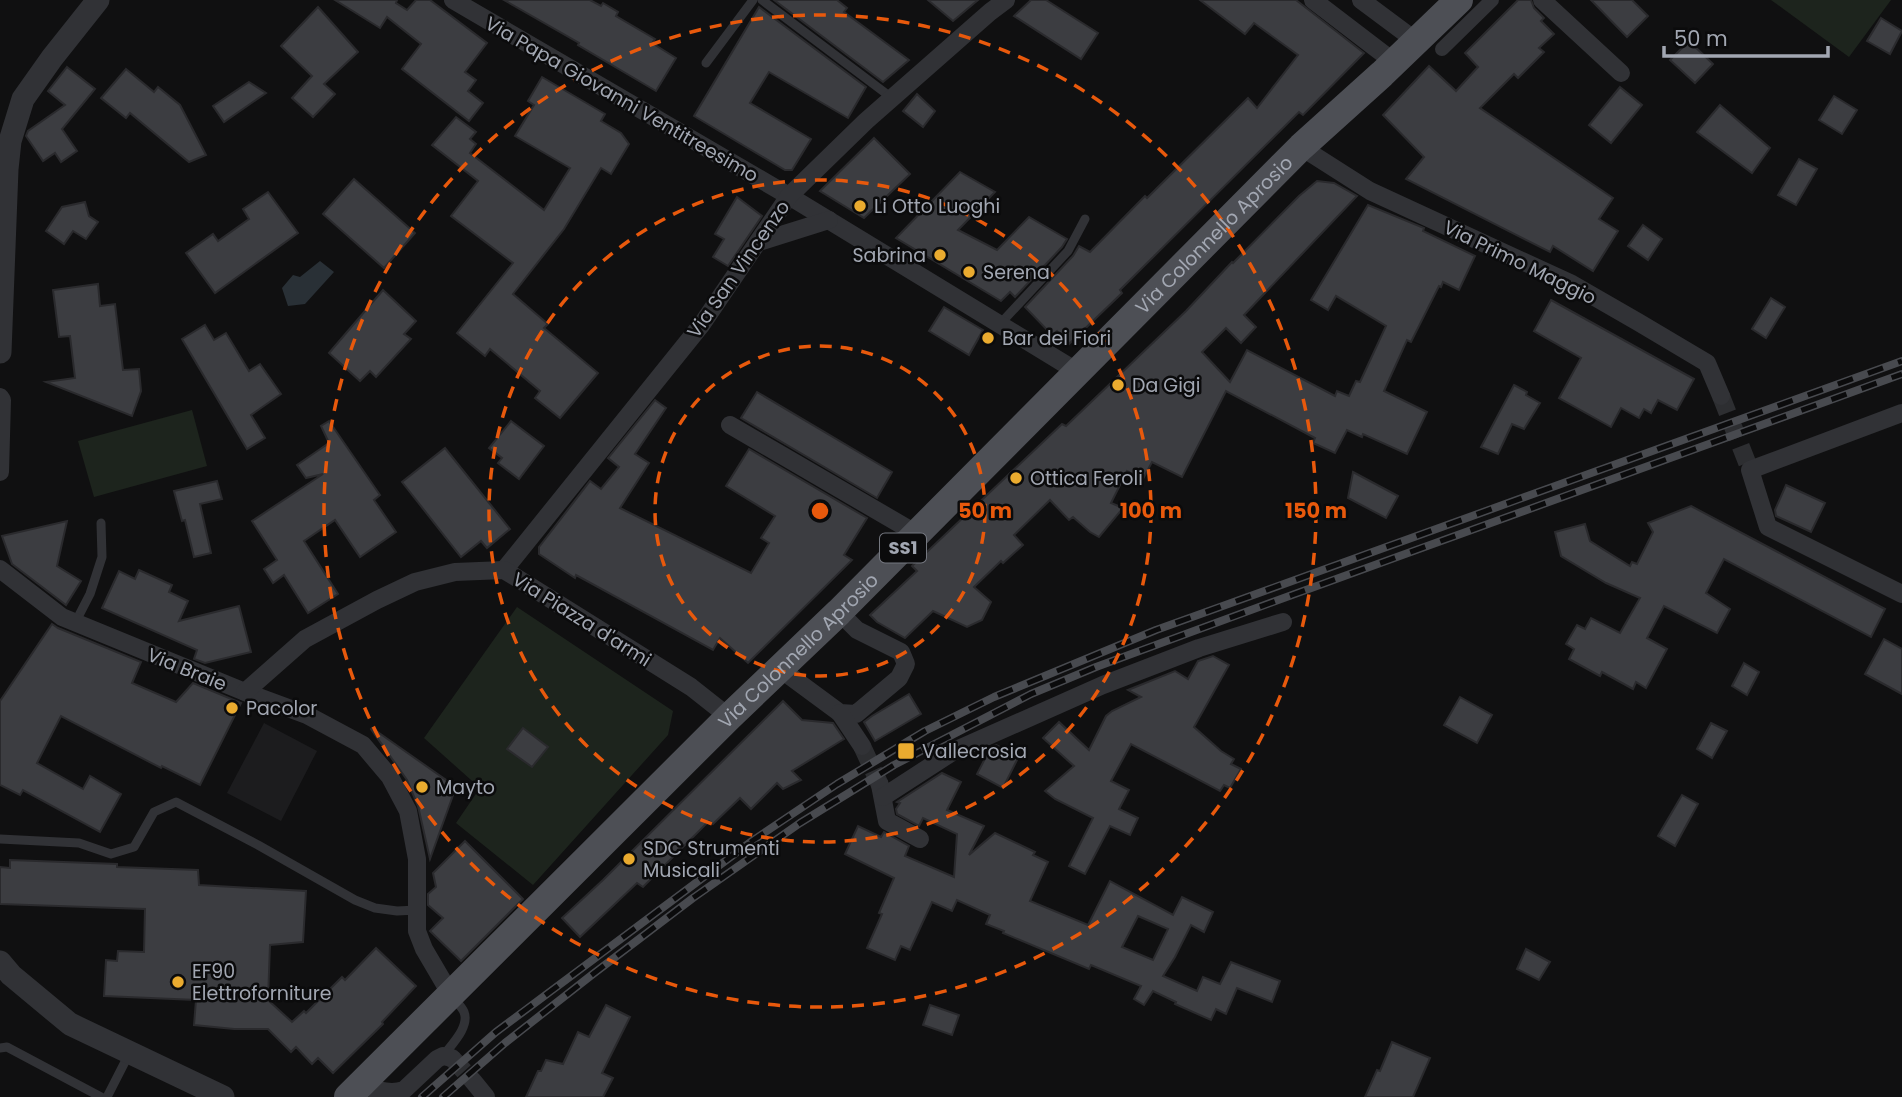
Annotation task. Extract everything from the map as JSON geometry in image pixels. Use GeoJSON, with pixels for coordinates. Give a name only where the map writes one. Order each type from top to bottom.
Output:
{"type":"FeatureCollection","features":[{"type":"Feature","properties":{"kind":"main road","name":"Via Colonnello Aprosio"},"geometry":{"type":"LineString","coordinates":[[354,1091],[729,717],[839,612],[1301,147],[1394,62],[1429,45],[1459,0]]}},
{"type":"Feature","properties":{"kind":"street"},"geometry":{"type":"LineString","coordinates":[[0,350],[4,166],[10,141],[23,99],[99,0]]}},
{"type":"Feature","properties":{"kind":"street","name":"Via Papa Giovanni Ventitreesimo"},"geometry":{"type":"LineString","coordinates":[[453,0],[789,196],[1078,372]]}},
{"type":"Feature","properties":{"kind":"street","name":"Via San Vincenzo"},"geometry":{"type":"LineString","coordinates":[[504,570],[702,324],[789,196],[866,121],[1006,0]]}},
{"type":"Feature","properties":{"kind":"street"},"geometry":{"type":"LineString","coordinates":[[1313,0],[1394,62]]}},
{"type":"Feature","properties":{"kind":"street"},"geometry":{"type":"LineString","coordinates":[[1361,0],[1429,45],[1492,0]]}},
{"type":"Feature","properties":{"kind":"street"},"geometry":{"type":"LineString","coordinates":[[1542,0],[1621,73]]}},
{"type":"Feature","properties":{"kind":"street","name":"Via Primo Maggio"},"geometry":{"type":"LineString","coordinates":[[1301,147],[1370,191],[1572,284],[1684,349],[1707,363],[1721,396]]}},
{"type":"Feature","properties":{"kind":"street"},"geometry":{"type":"LineString","coordinates":[[759,242],[829,220]]}},
{"type":"Feature","properties":{"kind":"street"},"geometry":{"type":"LineString","coordinates":[[0,397],[0,472]]}},
{"type":"Feature","properties":{"kind":"street"},"geometry":{"type":"LineString","coordinates":[[1902,413],[1750,470],[1768,527],[1902,594]]}},
{"type":"Feature","properties":{"kind":"street"},"geometry":{"type":"LineString","coordinates":[[730,425],[917,534]]}},
{"type":"Feature","properties":{"kind":"street","name":"Via Braie"},"geometry":{"type":"LineString","coordinates":[[0,569],[62,617],[307,715],[363,745],[390,777],[408,810],[417,859],[417,930],[424,949],[451,995]]}},
{"type":"Feature","properties":{"kind":"street","name":"Via Piazza d'armi"},"geometry":{"type":"LineString","coordinates":[[245,692],[305,639],[415,582],[455,572],[504,570],[691,687],[729,717]]}},
{"type":"Feature","properties":{"kind":"street"},"geometry":{"type":"LineString","coordinates":[[839,612],[856,630],[901,652],[906,664],[899,678],[856,714],[840,713]]}},
{"type":"Feature","properties":{"kind":"street"},"geometry":{"type":"LineString","coordinates":[[920,839],[887,821],[882,791],[954,751],[1103,685],[1199,648],[1283,622]]}},
{"type":"Feature","properties":{"kind":"street"},"geometry":{"type":"LineString","coordinates":[[779,668],[840,713],[862,746]]}},
{"type":"Feature","properties":{"kind":"street"},"geometry":{"type":"LineString","coordinates":[[0,962],[10,975],[70,1024],[223,1097]]}},
{"type":"Feature","properties":{"kind":"street"},"geometry":{"type":"LineString","coordinates":[[354,1091],[394,1093],[404,1090],[437,1059],[447,1057]]}},
{"type":"Feature","properties":{"kind":"street"},"geometry":{"type":"LineString","coordinates":[[472,1081],[486,1097]]}},
{"type":"Feature","properties":{"kind":"lane"},"geometry":{"type":"LineString","coordinates":[[706,63],[753,0]]}},
{"type":"Feature","properties":{"kind":"lane"},"geometry":{"type":"LineString","coordinates":[[762,0],[892,98]]}},
{"type":"Feature","properties":{"kind":"lane"},"geometry":{"type":"LineString","coordinates":[[1000,324],[1068,251],[1085,219]]}},
{"type":"Feature","properties":{"kind":"lane"},"geometry":{"type":"LineString","coordinates":[[75,622],[90,594],[102,557],[100,523]]}},
{"type":"Feature","properties":{"kind":"lane"},"geometry":{"type":"LineString","coordinates":[[0,839],[79,843],[111,854],[134,847],[154,812],[176,802],[355,900],[375,908],[417,910]]}},
{"type":"Feature","properties":{"kind":"lane"},"geometry":{"type":"LineString","coordinates":[[447,1057],[466,1021],[465,1014],[451,995]]}},
{"type":"Feature","properties":{"kind":"lane"},"geometry":{"type":"LineString","coordinates":[[0,1048],[7,1047],[100,1097]]}},
{"type":"Feature","properties":{"kind":"lane"},"geometry":{"type":"LineString","coordinates":[[107,1097],[130,1053]]}},
{"type":"Feature","properties":{"kind":"shaded area"},"geometry":{"type":"Polygon","coordinates":[[[1771,0],[1891,0],[1849,57],[1771,0]]]}},
{"type":"Feature","properties":{"kind":"shaded area"},"geometry":{"type":"Polygon","coordinates":[[[320,261],[334,272],[305,304],[288,306],[282,288],[293,275],[300,277],[320,261]]]}},
{"type":"Feature","properties":{"kind":"shaded area"},"geometry":{"type":"Polygon","coordinates":[[[192,410],[207,466],[94,497],[78,441],[192,410]]]}},
{"type":"Feature","properties":{"kind":"shaded area"},"geometry":{"type":"Polygon","coordinates":[[[517,607],[673,711],[668,735],[533,885],[456,823],[480,788],[424,738],[517,607]]]}},
{"type":"Feature","properties":{"kind":"shaded area"},"geometry":{"type":"Polygon","coordinates":[[[264,723],[317,751],[281,821],[227,793],[264,723]]]}},
{"type":"Feature","properties":{"kind":"building"},"geometry":{"type":"Polygon","coordinates":[[[335,0],[397,0],[396,3],[407,10],[416,0],[430,0],[487,43],[465,72],[476,80],[468,91],[483,103],[469,121],[402,69],[421,44],[387,17],[380,28],[335,0]]]}},
{"type":"Feature","properties":{"kind":"building"},"geometry":{"type":"Polygon","coordinates":[[[504,0],[590,0],[601,6],[603,3],[618,12],[616,16],[655,39],[652,43],[676,58],[656,91],[504,0]]]}},
{"type":"Feature","properties":{"kind":"building"},"geometry":{"type":"Polygon","coordinates":[[[774,0],[837,0],[847,8],[844,12],[909,60],[883,82],[774,0]]]}},
{"type":"Feature","properties":{"kind":"building"},"geometry":{"type":"Polygon","coordinates":[[[928,0],[978,0],[953,21],[928,0]]]}},
{"type":"Feature","properties":{"kind":"building"},"geometry":{"type":"Polygon","coordinates":[[[1031,0],[1046,0],[1098,33],[1081,59],[1014,16],[1031,0]]]}},
{"type":"Feature","properties":{"kind":"building"},"geometry":{"type":"Polygon","coordinates":[[[1200,0],[1296,0],[1364,53],[1303,115],[1299,112],[1069,344],[1057,331],[1052,335],[1025,307],[1073,256],[1079,246],[1090,252],[1248,98],[1257,108],[1298,55],[1254,23],[1245,34],[1200,0]]]}},
{"type":"Feature","properties":{"kind":"building"},"geometry":{"type":"Polygon","coordinates":[[[1518,0],[1531,0],[1534,8],[1544,18],[1541,21],[1554,34],[1539,48],[1544,52],[1518,78],[1514,74],[1480,108],[1613,198],[1599,219],[1618,231],[1593,271],[1553,246],[1550,252],[1406,179],[1424,157],[1383,115],[1429,66],[1456,91],[1478,67],[1465,53],[1518,0]]]}},
{"type":"Feature","properties":{"kind":"building"},"geometry":{"type":"Polygon","coordinates":[[[1591,0],[1632,0],[1648,16],[1627,37],[1591,0]]]}},
{"type":"Feature","properties":{"kind":"building"},"geometry":{"type":"Polygon","coordinates":[[[318,7],[358,52],[324,84],[335,94],[313,117],[292,98],[312,76],[281,46],[318,7]]]}},
{"type":"Feature","properties":{"kind":"building"},"geometry":{"type":"Polygon","coordinates":[[[759,7],[866,87],[848,118],[769,72],[750,103],[811,139],[792,170],[785,170],[694,116],[759,7]]]}},
{"type":"Feature","properties":{"kind":"building"},"geometry":{"type":"Polygon","coordinates":[[[1881,18],[1902,31],[1890,54],[1867,41],[1881,18]]]}},
{"type":"Feature","properties":{"kind":"building"},"geometry":{"type":"Polygon","coordinates":[[[1689,41],[1713,64],[1695,83],[1670,60],[1689,41]]]}},
{"type":"Feature","properties":{"kind":"building"},"geometry":{"type":"Polygon","coordinates":[[[67,67],[95,89],[62,129],[77,151],[61,162],[55,153],[43,161],[26,136],[28,131],[65,105],[48,91],[67,67]]]}},
{"type":"Feature","properties":{"kind":"building"},"geometry":{"type":"Polygon","coordinates":[[[126,69],[154,92],[158,87],[180,105],[206,155],[189,162],[130,113],[126,118],[101,98],[126,69]]]}},
{"type":"Feature","properties":{"kind":"building"},"geometry":{"type":"Polygon","coordinates":[[[542,77],[605,114],[601,121],[621,133],[629,144],[611,174],[601,168],[564,229],[513,294],[548,324],[544,328],[598,373],[560,418],[535,398],[540,391],[490,349],[485,356],[457,333],[513,263],[451,216],[478,181],[432,145],[456,117],[476,132],[470,139],[476,144],[470,153],[544,210],[570,168],[515,136],[534,105],[528,101],[542,77]]]}},
{"type":"Feature","properties":{"kind":"building"},"geometry":{"type":"Polygon","coordinates":[[[249,82],[266,93],[224,122],[213,106],[249,82]]]}},
{"type":"Feature","properties":{"kind":"building"},"geometry":{"type":"Polygon","coordinates":[[[1620,87],[1642,105],[1611,143],[1589,125],[1620,87]]]}},
{"type":"Feature","properties":{"kind":"building"},"geometry":{"type":"Polygon","coordinates":[[[917,94],[935,111],[923,127],[903,111],[917,94]]]}},
{"type":"Feature","properties":{"kind":"building"},"geometry":{"type":"Polygon","coordinates":[[[1834,96],[1857,110],[1842,134],[1819,120],[1834,96]]]}},
{"type":"Feature","properties":{"kind":"building"},"geometry":{"type":"Polygon","coordinates":[[[1720,105],[1770,148],[1752,173],[1697,132],[1720,105]]]}},
{"type":"Feature","properties":{"kind":"building"},"geometry":{"type":"Polygon","coordinates":[[[874,138],[910,174],[864,218],[820,191],[874,138]]]}},
{"type":"Feature","properties":{"kind":"building"},"geometry":{"type":"Polygon","coordinates":[[[1799,159],[1817,169],[1796,205],[1778,195],[1799,159]]]}},
{"type":"Feature","properties":{"kind":"building"},"geometry":{"type":"Polygon","coordinates":[[[960,172],[995,192],[958,230],[997,250],[1029,217],[1067,239],[1015,297],[1010,292],[1001,301],[896,238],[960,172]]]}},
{"type":"Feature","properties":{"kind":"building"},"geometry":{"type":"Polygon","coordinates":[[[354,179],[415,233],[384,268],[323,214],[354,179]]]}},
{"type":"Feature","properties":{"kind":"building"},"geometry":{"type":"Polygon","coordinates":[[[1317,181],[1334,183],[1357,196],[1244,315],[1256,327],[1241,343],[1226,328],[1202,352],[1230,382],[1247,350],[1335,396],[1337,391],[1349,396],[1356,381],[1360,382],[1386,326],[1336,296],[1328,310],[1311,300],[1368,205],[1424,228],[1423,231],[1475,256],[1459,290],[1443,282],[1441,287],[1439,286],[1411,342],[1407,340],[1384,391],[1427,412],[1407,454],[1363,434],[1362,437],[1347,430],[1335,453],[1313,443],[1315,438],[1226,391],[1182,477],[1152,462],[1143,479],[1127,471],[1111,503],[1123,508],[1099,537],[1073,517],[1069,520],[1050,500],[1014,535],[1023,545],[1003,563],[1001,561],[974,587],[991,602],[982,620],[967,627],[933,611],[905,638],[870,615],[917,571],[912,566],[1062,424],[1066,426],[1317,181]]]}},
{"type":"Feature","properties":{"kind":"building"},"geometry":{"type":"Polygon","coordinates":[[[268,192],[298,233],[215,293],[186,253],[213,234],[218,241],[249,219],[243,209],[268,192]]]}},
{"type":"Feature","properties":{"kind":"building"},"geometry":{"type":"Polygon","coordinates":[[[737,197],[762,216],[728,266],[713,257],[724,239],[715,234],[737,197]]]}},
{"type":"Feature","properties":{"kind":"building"},"geometry":{"type":"Polygon","coordinates":[[[85,202],[89,216],[98,222],[86,239],[73,231],[64,244],[46,231],[62,207],[85,202]]]}},
{"type":"Feature","properties":{"kind":"building"},"geometry":{"type":"Polygon","coordinates":[[[1643,225],[1662,239],[1648,260],[1628,246],[1643,225]]]}},
{"type":"Feature","properties":{"kind":"building"},"geometry":{"type":"Polygon","coordinates":[[[98,284],[100,306],[115,304],[123,370],[139,369],[141,391],[132,416],[46,382],[75,378],[70,336],[59,337],[53,290],[98,284]]]}},
{"type":"Feature","properties":{"kind":"building"},"geometry":{"type":"Polygon","coordinates":[[[383,290],[416,321],[404,334],[411,339],[376,377],[370,371],[360,381],[329,353],[383,290]]]}},
{"type":"Feature","properties":{"kind":"building"},"geometry":{"type":"Polygon","coordinates":[[[1771,298],[1785,307],[1766,338],[1752,329],[1771,298]]]}},
{"type":"Feature","properties":{"kind":"building"},"geometry":{"type":"Polygon","coordinates":[[[1551,300],[1694,379],[1677,410],[1658,400],[1651,413],[1644,409],[1639,418],[1621,408],[1611,427],[1559,398],[1581,358],[1534,331],[1551,300]]]}},
{"type":"Feature","properties":{"kind":"building"},"geometry":{"type":"Polygon","coordinates":[[[944,307],[983,330],[969,355],[929,331],[944,307]]]}},
{"type":"Feature","properties":{"kind":"building"},"geometry":{"type":"Polygon","coordinates":[[[205,325],[214,340],[226,333],[249,371],[260,364],[281,394],[251,415],[265,438],[247,449],[182,339],[205,325]]]}},
{"type":"Feature","properties":{"kind":"building"},"geometry":{"type":"Polygon","coordinates":[[[1514,385],[1540,403],[1524,429],[1512,424],[1498,454],[1481,447],[1514,385]]]}},
{"type":"Feature","properties":{"kind":"building"},"geometry":{"type":"Polygon","coordinates":[[[757,392],[892,472],[877,498],[741,418],[757,392]]]}},
{"type":"Feature","properties":{"kind":"building"},"geometry":{"type":"Polygon","coordinates":[[[655,400],[666,408],[635,454],[649,463],[620,508],[751,573],[769,543],[761,538],[775,516],[726,486],[749,449],[867,518],[844,555],[852,560],[748,663],[720,638],[713,650],[576,575],[575,578],[539,554],[539,547],[590,481],[601,489],[619,467],[608,458],[655,400]]]}},
{"type":"Feature","properties":{"kind":"building"},"geometry":{"type":"Polygon","coordinates":[[[329,421],[380,495],[374,500],[396,532],[360,557],[335,520],[304,541],[338,594],[308,613],[284,575],[273,583],[264,569],[277,560],[252,521],[323,474],[306,478],[297,465],[329,443],[321,426],[329,421]]]}},
{"type":"Feature","properties":{"kind":"building"},"geometry":{"type":"Polygon","coordinates":[[[511,421],[544,446],[519,479],[498,463],[502,458],[489,448],[511,421]]]}},
{"type":"Feature","properties":{"kind":"building"},"geometry":{"type":"Polygon","coordinates":[[[445,448],[510,529],[487,548],[481,541],[461,557],[402,482],[445,448]]]}},
{"type":"Feature","properties":{"kind":"building"},"geometry":{"type":"Polygon","coordinates":[[[1353,472],[1398,496],[1386,518],[1348,498],[1353,472]]]}},
{"type":"Feature","properties":{"kind":"building"},"geometry":{"type":"Polygon","coordinates":[[[217,481],[222,499],[200,504],[211,553],[194,557],[185,520],[182,521],[174,491],[217,481]]]}},
{"type":"Feature","properties":{"kind":"building"},"geometry":{"type":"Polygon","coordinates":[[[1786,485],[1825,503],[1811,532],[1776,516],[1775,510],[1786,485]]]}},
{"type":"Feature","properties":{"kind":"building"},"geometry":{"type":"Polygon","coordinates":[[[1691,506],[1885,609],[1871,637],[1724,559],[1706,593],[1730,609],[1717,633],[1664,606],[1647,638],[1667,649],[1646,688],[1636,682],[1633,689],[1602,672],[1600,676],[1569,659],[1574,649],[1566,644],[1577,625],[1585,629],[1591,618],[1620,633],[1640,598],[1606,583],[1561,556],[1555,532],[1585,524],[1590,541],[1630,566],[1632,562],[1637,564],[1653,532],[1648,523],[1691,506]]]}},
{"type":"Feature","properties":{"kind":"building"},"geometry":{"type":"Polygon","coordinates":[[[67,521],[57,566],[81,581],[66,605],[12,564],[2,536],[67,521]]]}},
{"type":"Feature","properties":{"kind":"building"},"geometry":{"type":"Polygon","coordinates":[[[139,570],[172,585],[169,592],[188,601],[179,621],[239,606],[251,652],[205,663],[194,659],[197,650],[102,608],[119,571],[135,579],[139,570]]]}},
{"type":"Feature","properties":{"kind":"building"},"geometry":{"type":"Polygon","coordinates":[[[52,624],[141,662],[132,683],[176,702],[193,683],[241,703],[200,785],[162,766],[161,768],[61,716],[37,763],[83,789],[90,776],[121,794],[100,832],[23,790],[20,795],[0,785],[0,701],[52,624]]]}},
{"type":"Feature","properties":{"kind":"building"},"geometry":{"type":"Polygon","coordinates":[[[1884,639],[1902,649],[1902,694],[1865,674],[1884,639]]]}},
{"type":"Feature","properties":{"kind":"building"},"geometry":{"type":"Polygon","coordinates":[[[1213,656],[1229,665],[1194,727],[1234,759],[1231,764],[1241,769],[1230,788],[1224,785],[1220,791],[1131,744],[1111,781],[1129,790],[1119,809],[1138,818],[1130,835],[1110,826],[1085,874],[1069,866],[1093,818],[1045,791],[1074,766],[1043,738],[1059,722],[1089,750],[1106,716],[1141,697],[1128,690],[1175,671],[1188,679],[1198,661],[1213,656]]]}},
{"type":"Feature","properties":{"kind":"building"},"geometry":{"type":"Polygon","coordinates":[[[1744,663],[1759,672],[1747,695],[1732,686],[1744,663]]]}},
{"type":"Feature","properties":{"kind":"building","name":"Vallecrosia"},"geometry":{"type":"Polygon","coordinates":[[[909,694],[921,714],[875,741],[864,722],[909,694]]]}},
{"type":"Feature","properties":{"kind":"building"},"geometry":{"type":"Polygon","coordinates":[[[1460,697],[1492,715],[1477,743],[1444,725],[1460,697]]]}},
{"type":"Feature","properties":{"kind":"building"},"geometry":{"type":"Polygon","coordinates":[[[783,701],[802,720],[833,723],[844,739],[792,771],[801,780],[783,789],[777,783],[751,809],[740,798],[713,824],[709,821],[643,887],[637,883],[580,937],[562,918],[783,701]]]}},
{"type":"Feature","properties":{"kind":"building"},"geometry":{"type":"Polygon","coordinates":[[[1711,723],[1727,731],[1712,758],[1697,749],[1711,723]]]}},
{"type":"Feature","properties":{"kind":"building"},"geometry":{"type":"Polygon","coordinates":[[[372,728],[456,787],[430,859],[418,806],[407,780],[372,728]]]}},
{"type":"Feature","properties":{"kind":"building"},"geometry":{"type":"Polygon","coordinates":[[[523,728],[548,747],[532,767],[507,749],[523,728]]]}},
{"type":"Feature","properties":{"kind":"building"},"geometry":{"type":"Polygon","coordinates":[[[996,745],[1019,756],[1003,788],[977,774],[991,747],[996,745]]]}},
{"type":"Feature","properties":{"kind":"building"},"geometry":{"type":"Polygon","coordinates":[[[942,773],[961,782],[947,810],[984,826],[969,855],[995,833],[1035,852],[1033,855],[1048,862],[1030,901],[1088,925],[1110,881],[1173,915],[1182,897],[1213,912],[1204,932],[1191,925],[1163,976],[1197,991],[1203,977],[1220,984],[1231,962],[1280,981],[1272,1002],[1237,988],[1226,1014],[1216,1009],[1211,1020],[1153,991],[1144,1005],[1134,999],[1141,986],[1091,965],[1089,969],[1003,933],[1004,931],[986,924],[990,915],[957,900],[952,911],[932,902],[910,950],[901,946],[895,960],[867,948],[894,878],[845,854],[858,826],[881,837],[884,832],[909,846],[905,856],[954,877],[957,834],[923,818],[919,826],[897,814],[896,809],[900,803],[897,802],[942,773]],[[1138,916],[1122,947],[1153,960],[1168,929],[1138,916]]]}},
{"type":"Feature","properties":{"kind":"building"},"geometry":{"type":"Polygon","coordinates":[[[1682,795],[1698,804],[1675,846],[1658,836],[1682,795]]]}},
{"type":"Feature","properties":{"kind":"building"},"geometry":{"type":"Polygon","coordinates":[[[465,841],[523,899],[461,961],[430,931],[443,918],[428,905],[428,894],[436,887],[433,873],[465,841]]]}},
{"type":"Feature","properties":{"kind":"building"},"geometry":{"type":"Polygon","coordinates":[[[10,860],[198,870],[199,885],[306,891],[303,942],[270,945],[268,1000],[292,1022],[304,1011],[306,1013],[342,977],[345,980],[376,948],[416,986],[383,1024],[333,1073],[318,1058],[312,1064],[296,1047],[291,1052],[268,1029],[194,1025],[196,1000],[104,996],[106,960],[117,961],[118,951],[144,952],[145,909],[0,904],[0,867],[10,868],[10,860]]]}},
{"type":"Feature","properties":{"kind":"building"},"geometry":{"type":"Polygon","coordinates":[[[1526,949],[1550,962],[1539,980],[1517,969],[1526,949]]]}},
{"type":"Feature","properties":{"kind":"building"},"geometry":{"type":"Polygon","coordinates":[[[606,1005],[630,1017],[602,1073],[613,1078],[603,1097],[526,1097],[546,1060],[563,1064],[578,1032],[589,1037],[606,1005]]]}},
{"type":"Feature","properties":{"kind":"building"},"geometry":{"type":"Polygon","coordinates":[[[930,1005],[959,1015],[952,1035],[923,1025],[930,1005]]]}},
{"type":"Feature","properties":{"kind":"building"},"geometry":{"type":"Polygon","coordinates":[[[1392,1042],[1430,1058],[1413,1097],[1365,1097],[1377,1070],[1380,1071],[1392,1042]]]}},
{"type":"Feature","properties":{"kind":"tunnel"},"geometry":{"type":"LineString","coordinates":[[1721,396],[1750,470]]}},
{"type":"Feature","properties":{"kind":"tunnel"},"geometry":{"type":"LineString","coordinates":[[862,746],[880,785]]}},
{"type":"Feature","properties":{"kind":"tunnel"},"geometry":{"type":"LineString","coordinates":[[452,1058],[473,1081]]}},
{"type":"Feature","properties":{"kind":"railway"},"geometry":{"type":"LineString","coordinates":[[422,1097],[496,1032],[752,841],[837,784],[925,731],[994,697],[1156,630],[1902,361]]}},
{"type":"Feature","properties":{"kind":"railway"},"geometry":{"type":"LineString","coordinates":[[443,1097],[505,1043],[593,974],[693,898],[800,823],[894,765],[1031,694],[1096,667],[1902,374]]}},
{"type":"Feature","properties":{"kind":"place","name":"Li Otto Luoghi"},"geometry":{"type":"Point","coordinates":[860,206]}},
{"type":"Feature","properties":{"kind":"place","name":"Sabrina"},"geometry":{"type":"Point","coordinates":[940,255]}},
{"type":"Feature","properties":{"kind":"place","name":"Serena"},"geometry":{"type":"Point","coordinates":[969,272]}},
{"type":"Feature","properties":{"kind":"place","name":"Bar dei Fiori"},"geometry":{"type":"Point","coordinates":[988,338]}},
{"type":"Feature","properties":{"kind":"place","name":"Da Gigi"},"geometry":{"type":"Point","coordinates":[1118,385]}},
{"type":"Feature","properties":{"kind":"place","name":"Ottica Feroli"},"geometry":{"type":"Point","coordinates":[1016,478]}},
{"type":"Feature","properties":{"kind":"place","name":"Pacolor"},"geometry":{"type":"Point","coordinates":[232,708]}},
{"type":"Feature","properties":{"kind":"place","name":"Vallecrosia"},"geometry":{"type":"Point","coordinates":[906,751]}},
{"type":"Feature","properties":{"kind":"place","name":"Mayto"},"geometry":{"type":"Point","coordinates":[422,787]}},
{"type":"Feature","properties":{"kind":"place","name":"SDC Strumenti Musicali"},"geometry":{"type":"Point","coordinates":[629,859]}},
{"type":"Feature","properties":{"kind":"place","name":"EF90 Elettroforniture"},"geometry":{"type":"Point","coordinates":[178,982]}}]}
